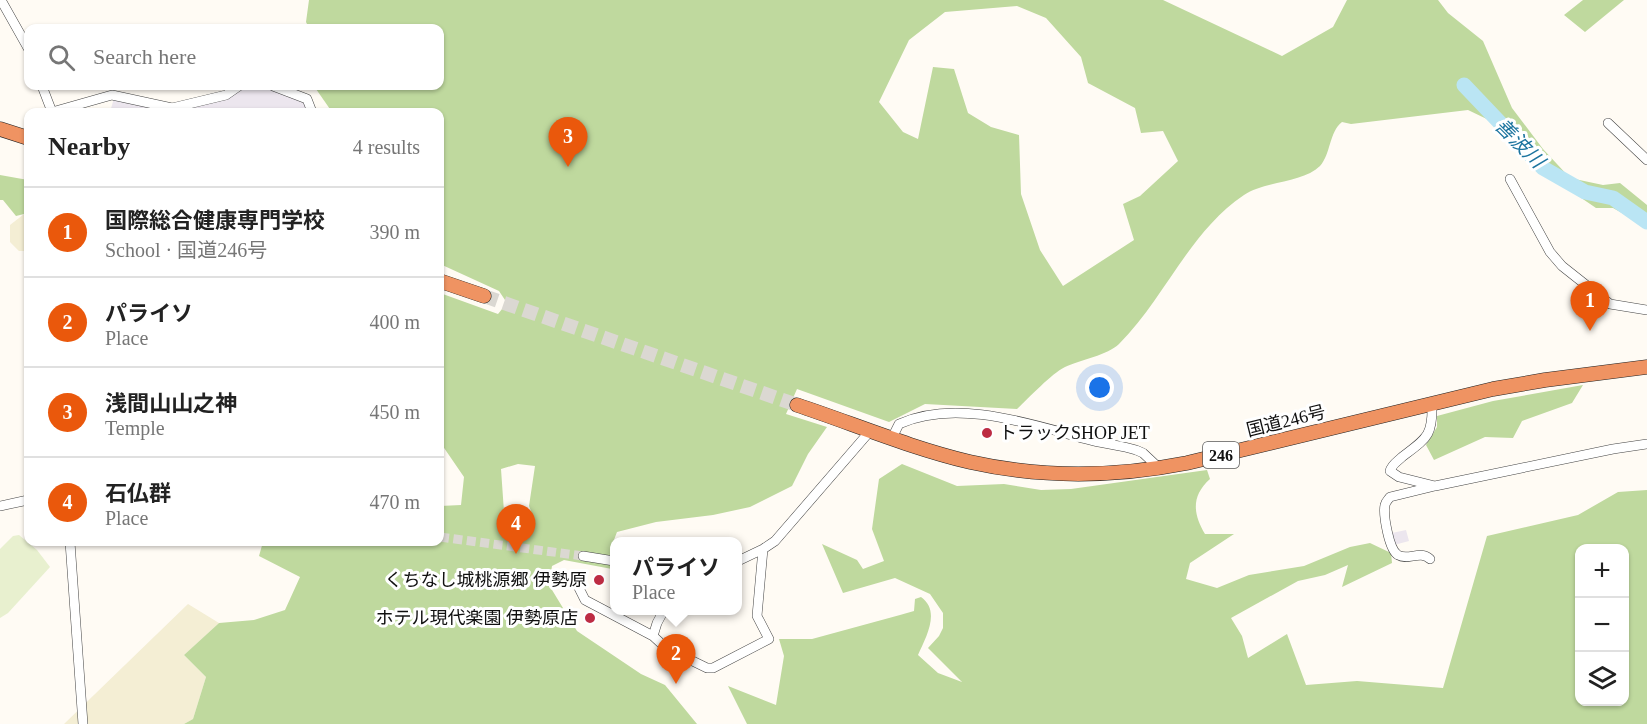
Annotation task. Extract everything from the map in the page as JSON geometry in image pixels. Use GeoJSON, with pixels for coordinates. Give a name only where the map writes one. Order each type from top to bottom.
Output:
{"type":"FeatureCollection","features":[{"type":"Feature","properties":{"kind":"highway"},"geometry":{"type":"LineString","coordinates":[[0,129],[24,137]]}},
{"type":"Feature","properties":{"kind":"highway"},"geometry":{"type":"LineString","coordinates":[[444,282],[484,296]]}},
{"type":"Feature","properties":{"kind":"highway","name":"国道246号"},"geometry":{"type":"LineString","coordinates":[[797,405],[970,462],[1005,469],[1046,473],[1101,474],[1159,468],[1214,457],[1432,403],[1545,380],[1647,367]]}},
{"type":"Feature","properties":{"kind":"street"},"geometry":{"type":"LineString","coordinates":[[1,0],[24,41]]}},
{"type":"Feature","properties":{"kind":"street"},"geometry":{"type":"LineString","coordinates":[[44,90],[50,108]]}},
{"type":"Feature","properties":{"kind":"street"},"geometry":{"type":"LineString","coordinates":[[66,108],[112,95],[172,108],[226,95],[233,90]]}},
{"type":"Feature","properties":{"kind":"street"},"geometry":{"type":"LineString","coordinates":[[283,90],[307,99],[310,108]]}},
{"type":"Feature","properties":{"kind":"street"},"geometry":{"type":"LineString","coordinates":[[1608,123],[1647,160]]}},
{"type":"Feature","properties":{"kind":"street"},"geometry":{"type":"LineString","coordinates":[[1510,179],[1550,252],[1562,266],[1610,304],[1647,310]]}},
{"type":"Feature","properties":{"kind":"street"},"geometry":{"type":"LineString","coordinates":[[1432,403],[1431,430],[1421,442],[1393,465],[1390,471],[1399,477],[1435,486]]}},
{"type":"Feature","properties":{"kind":"street"},"geometry":{"type":"LineString","coordinates":[[892,438],[899,424],[922,418],[943,414],[990,416],[1136,450],[1143,453],[1159,468]]}},
{"type":"Feature","properties":{"kind":"street"},"geometry":{"type":"LineString","coordinates":[[742,559],[763,549],[787,528],[871,430]]}},
{"type":"Feature","properties":{"kind":"street"},"geometry":{"type":"LineString","coordinates":[[1430,559],[1422,555],[1401,556],[1393,550],[1390,545],[1386,505],[1390,497],[1613,449],[1647,444]]}},
{"type":"Feature","properties":{"kind":"street"},"geometry":{"type":"LineString","coordinates":[[0,506],[24,501]]}},
{"type":"Feature","properties":{"kind":"street"},"geometry":{"type":"LineString","coordinates":[[70,546],[83,724]]}},
{"type":"Feature","properties":{"kind":"street"},"geometry":{"type":"LineString","coordinates":[[613,615],[653,636],[666,648],[710,669],[769,639],[759,621],[757,610],[763,549]]}},
{"type":"Feature","properties":{"kind":"street"},"geometry":{"type":"LineString","coordinates":[[584,556],[610,560]]}},
{"type":"Feature","properties":{"kind":"street"},"geometry":{"type":"LineString","coordinates":[[574,578],[585,600],[610,613]]}},
{"type":"Feature","properties":{"kind":"street"},"geometry":{"type":"LineString","coordinates":[[653,636],[661,615]]}},
{"type":"Feature","properties":{"kind":"shaded area"},"geometry":{"type":"Polygon","coordinates":[[[238,90],[274,90],[304,101],[307,108],[183,108],[230,95],[238,90]]]}},
{"type":"Feature","properties":{"kind":"shaded area"},"geometry":{"type":"Polygon","coordinates":[[[114,98],[159,108],[111,108],[114,98]]]}},
{"type":"Feature","properties":{"kind":"shaded area"},"geometry":{"type":"Polygon","coordinates":[[[24,214],[24,251],[19,251],[10,242],[10,225],[24,214]]]}},
{"type":"Feature","properties":{"kind":"shaded area"},"geometry":{"type":"Polygon","coordinates":[[[1406,530],[1409,541],[1394,545],[1392,533],[1406,530]]]}},
{"type":"Feature","properties":{"kind":"shaded area"},"geometry":{"type":"Polygon","coordinates":[[[188,604],[219,623],[184,655],[206,677],[193,719],[184,724],[64,724],[188,604]]]}},
{"type":"Feature","properties":{"kind":"green space"},"geometry":{"type":"Polygon","coordinates":[[[309,0],[1163,0],[1282,56],[1333,27],[1347,0],[1438,0],[1448,13],[1483,41],[1512,108],[1543,149],[1570,178],[1603,185],[1620,183],[1647,205],[1647,227],[1613,208],[1596,208],[1568,189],[1493,122],[1468,110],[1351,124],[1342,122],[1335,131],[1324,161],[1313,172],[1252,190],[1225,210],[1192,246],[1150,307],[1119,344],[1108,351],[1059,370],[1017,409],[925,404],[889,422],[797,389],[786,414],[827,427],[808,454],[792,486],[750,507],[713,515],[656,522],[617,532],[615,537],[610,537],[610,569],[564,560],[552,566],[549,585],[577,631],[641,674],[665,685],[697,724],[184,724],[193,719],[206,677],[184,655],[219,623],[254,620],[285,610],[300,577],[259,556],[262,546],[444,546],[444,506],[461,505],[464,477],[444,448],[444,294],[498,314],[507,303],[499,291],[444,266],[444,108],[329,108],[317,90],[444,90],[444,24],[307,24],[309,0]],[[1017,6],[945,12],[909,40],[879,102],[903,132],[918,139],[933,67],[954,69],[968,113],[991,127],[1019,135],[1021,194],[1040,250],[1063,286],[1134,240],[1123,204],[1140,196],[1178,161],[1163,131],[1141,133],[1135,108],[1088,83],[1081,57],[1046,18],[1017,6]],[[518,464],[501,469],[504,512],[533,516],[529,506],[535,466],[518,464]]]}},
{"type":"Feature","properties":{"kind":"green space"},"geometry":{"type":"Polygon","coordinates":[[[1583,0],[1624,0],[1585,32],[1564,15],[1583,0]]]}},
{"type":"Feature","properties":{"kind":"green space"},"geometry":{"type":"Polygon","coordinates":[[[0,175],[24,179],[24,214],[16,216],[3,200],[0,200],[0,175]]]}},
{"type":"Feature","properties":{"kind":"green space"},"geometry":{"type":"Polygon","coordinates":[[[1583,385],[1572,403],[1522,421],[1513,438],[1485,437],[1434,460],[1426,445],[1437,427],[1437,416],[1493,401],[1583,385]]]}},
{"type":"Feature","properties":{"kind":"green space"},"geometry":{"type":"Polygon","coordinates":[[[902,464],[957,486],[1004,484],[1041,490],[1071,489],[1207,470],[1210,479],[1200,492],[1196,505],[1201,527],[1205,534],[1234,534],[1190,563],[1186,579],[1217,588],[1249,575],[1304,566],[1350,547],[1370,543],[1391,553],[1392,563],[1342,587],[1348,565],[1325,575],[1298,581],[1231,618],[1242,636],[1248,658],[1287,634],[1306,685],[1357,681],[1443,688],[1487,536],[1578,515],[1618,492],[1647,490],[1647,724],[747,724],[728,686],[776,705],[784,656],[779,639],[812,639],[914,611],[915,599],[921,597],[930,609],[931,617],[928,632],[918,655],[938,673],[962,682],[928,648],[943,628],[943,613],[930,594],[895,578],[843,593],[822,544],[857,560],[863,569],[884,561],[872,529],[879,479],[902,464]]]}},
{"type":"Feature","properties":{"kind":"green space"},"geometry":{"type":"Polygon","coordinates":[[[19,535],[24,539],[24,546],[32,546],[37,550],[50,567],[8,613],[0,618],[0,549],[13,536],[19,535]]]}},
{"type":"Feature","properties":{"kind":"waterway","name":"善波川"},"geometry":{"type":"LineString","coordinates":[[1464,85],[1543,168],[1585,192],[1613,198],[1647,222]]}},
{"type":"Feature","properties":{"kind":"tunnel"},"geometry":{"type":"LineString","coordinates":[[484,296],[797,405]]}},
{"type":"Feature","properties":{"kind":"tunnel"},"geometry":{"type":"LineString","coordinates":[[444,538],[583,556]]}},
{"type":"Feature","properties":{"kind":"place","name":"浅間山山之神"},"geometry":{"type":"Point","coordinates":[568,167]}},
{"type":"Feature","properties":{"kind":"place","name":"国際総合健康専門学校"},"geometry":{"type":"Point","coordinates":[1590,331]}},
{"type":"Feature","properties":{"kind":"place","name":"トラックSHOP JET"},"geometry":{"type":"Point","coordinates":[987,433]}},
{"type":"Feature","properties":{"kind":"place","name":"石仏群"},"geometry":{"type":"Point","coordinates":[516,554]}},
{"type":"Feature","properties":{"kind":"place","name":"くちなし城桃源郷 伊勢原"},"geometry":{"type":"Point","coordinates":[599,580]}},
{"type":"Feature","properties":{"kind":"place","name":"ホテル現代楽園 伊勢原店"},"geometry":{"type":"Point","coordinates":[590,618]}},
{"type":"Feature","properties":{"kind":"place","name":"パライソ"},"geometry":{"type":"Point","coordinates":[676,684]}}]}
